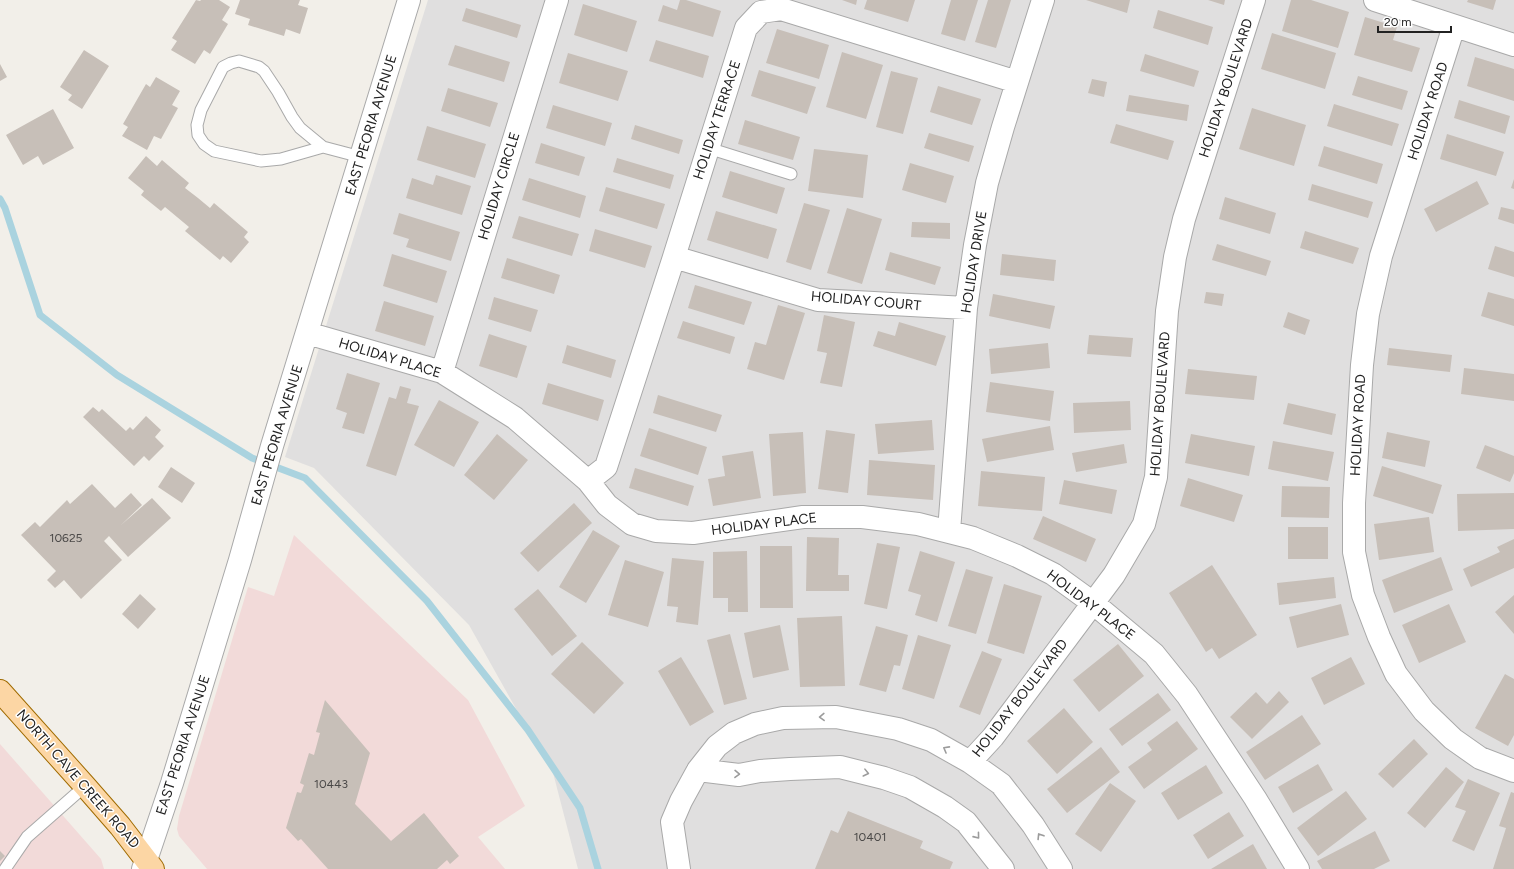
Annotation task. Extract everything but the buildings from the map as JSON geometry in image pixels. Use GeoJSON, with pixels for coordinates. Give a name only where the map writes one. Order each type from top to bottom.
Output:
{"type":"FeatureCollection","features":[{"type":"Feature","properties":{"kind":"main road","name":"NORTH CAVE CREEK ROAD"},"geometry":{"type":"LineString","coordinates":[[0,691],[85,786],[148,866]]}},
{"type":"Feature","properties":{"kind":"street","name":"EAST PEORIA AVENUE"},"geometry":{"type":"LineString","coordinates":[[148,866],[163,807],[172,783],[238,566],[272,446],[409,0]]}},
{"type":"Feature","properties":{"kind":"street","name":"HOLIDAY CIRCLE"},"geometry":{"type":"LineString","coordinates":[[442,372],[557,0]]}},
{"type":"Feature","properties":{"kind":"street","name":"HOLIDAY DRIVE"},"geometry":{"type":"LineString","coordinates":[[950,531],[966,308],[976,245],[987,183],[1043,0]]}},
{"type":"Feature","properties":{"kind":"street","name":"HOLIDAY BOULEVARD"},"geometry":{"type":"LineString","coordinates":[[970,762],[993,737],[1114,575],[1144,524],[1156,477],[1167,311],[1175,257],[1184,219],[1254,0]]}},
{"type":"Feature","properties":{"kind":"street"},"geometry":{"type":"LineString","coordinates":[[1375,0],[1514,45]]}},
{"type":"Feature","properties":{"kind":"street","name":"HOLIDAY TERRACE"},"geometry":{"type":"LineString","coordinates":[[588,481],[606,467],[746,28],[760,12],[781,9],[1017,82]]}},
{"type":"Feature","properties":{"kind":"street","name":"HOLIDAY ROAD"},"geometry":{"type":"LineString","coordinates":[[1454,26],[1381,256],[1368,314],[1362,365],[1354,496],[1354,552],[1363,595],[1379,637],[1396,674],[1424,711],[1453,739],[1480,758],[1514,772]]}},
{"type":"Feature","properties":{"kind":"street","name":"HOLIDAY COURT"},"geometry":{"type":"LineString","coordinates":[[674,257],[818,300],[966,308]]}},
{"type":"Feature","properties":{"kind":"street","name":"HOLIDAY PLACE"},"geometry":{"type":"LineString","coordinates":[[307,333],[442,372],[515,418],[588,481],[607,505],[632,524],[656,531],[693,533],[803,517],[862,517],[918,524],[974,538],[1017,556],[1053,574],[1093,603],[1154,654],[1187,695],[1255,798],[1298,869]]}},
{"type":"Feature","properties":{"kind":"street"},"geometry":{"type":"LineString","coordinates":[[679,869],[672,822],[681,801],[698,770],[717,746],[734,733],[755,724],[783,718],[845,717],[898,728],[931,740],[970,762],[1001,784],[1033,825],[1061,869]]}},
{"type":"Feature","properties":{"kind":"street"},"geometry":{"type":"LineString","coordinates":[[698,770],[739,775],[775,770],[840,767],[884,778],[910,787],[945,807],[966,822],[1002,869]]}},
{"type":"Feature","properties":{"kind":"lane"},"geometry":{"type":"LineString","coordinates":[[323,147],[281,159],[261,161],[214,150],[204,144],[198,135],[197,125],[201,110],[223,67],[231,62],[238,61],[259,67],[264,71],[300,128],[323,147],[362,157]]}},
{"type":"Feature","properties":{"kind":"lane"},"geometry":{"type":"LineString","coordinates":[[708,148],[792,174]]}},
{"type":"Feature","properties":{"kind":"lane"},"geometry":{"type":"LineString","coordinates":[[5,869],[27,837],[85,786]]}},
{"type":"Feature","properties":{"kind":"shaded area"},"geometry":{"type":"Polygon","coordinates":[[[428,0],[1514,0],[1514,869],[578,869],[551,765],[528,730],[469,625],[314,468],[285,457],[428,0]]]}},
{"type":"Feature","properties":{"kind":"shaded area"},"geometry":{"type":"Polygon","coordinates":[[[294,535],[468,700],[525,806],[478,837],[505,869],[207,869],[179,836],[177,829],[179,816],[248,587],[274,596],[294,535]]]}},
{"type":"Feature","properties":{"kind":"shaded area"},"geometry":{"type":"Polygon","coordinates":[[[0,744],[101,859],[104,869],[0,869],[0,744]]]}},
{"type":"Feature","properties":{"kind":"waterway"},"geometry":{"type":"LineString","coordinates":[[0,199],[5,208],[40,315],[117,375],[252,458],[305,478],[427,601],[528,730],[580,808],[598,869]]}}]}
